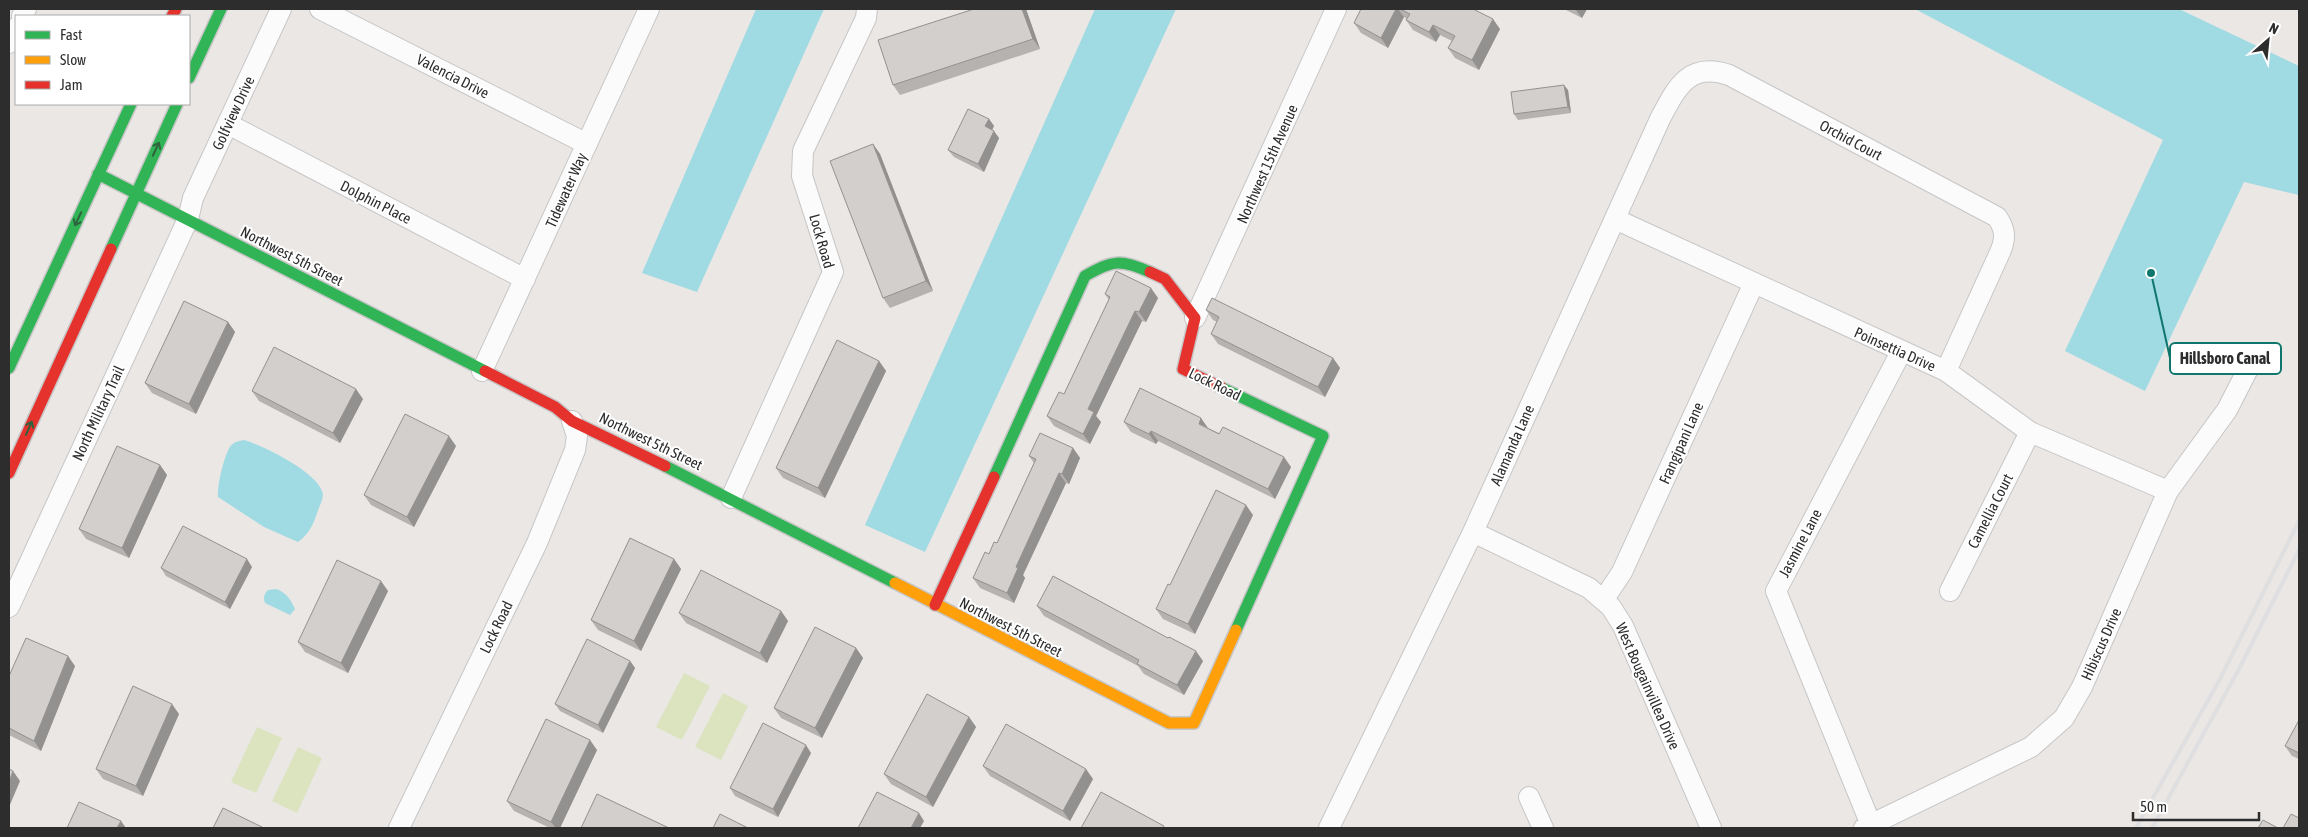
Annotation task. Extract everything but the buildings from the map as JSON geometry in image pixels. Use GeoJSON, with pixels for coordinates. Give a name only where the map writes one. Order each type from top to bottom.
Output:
{"type":"FeatureCollection","features":[{"type":"Feature","properties":{"kind":"street"},"geometry":{"type":"LineString","coordinates":[[190,76],[220,9]]}},
{"type":"Feature","properties":{"kind":"street","name":"Golfview Drive"},"geometry":{"type":"LineString","coordinates":[[188,219],[193,198],[281,9]]}},
{"type":"Feature","properties":{"kind":"street","name":"Valencia Drive"},"geometry":{"type":"LineString","coordinates":[[320,9],[586,144]]}},
{"type":"Feature","properties":{"kind":"street","name":"Lock Road"},"geometry":{"type":"LineString","coordinates":[[731,498],[833,272],[802,176],[803,151],[866,18],[867,9]]}},
{"type":"Feature","properties":{"kind":"street","name":"Northwest 15th Avenue"},"geometry":{"type":"LineString","coordinates":[[1195,318],[1336,9]]}},
{"type":"Feature","properties":{"kind":"street","name":"Tidewater Way"},"geometry":{"type":"LineString","coordinates":[[482,371],[647,10]]}},
{"type":"Feature","properties":{"kind":"street"},"geometry":{"type":"LineString","coordinates":[[9,43],[15,30]]}},
{"type":"Feature","properties":{"kind":"street","name":"Orchid Court"},"geometry":{"type":"LineString","coordinates":[[1703,71],[1719,71],[1729,75],[1997,217],[2003,226],[2005,239],[1946,371]]}},
{"type":"Feature","properties":{"kind":"street","name":"Alamanda Lane"},"geometry":{"type":"LineString","coordinates":[[1329,828],[1473,532],[1614,219],[1675,91],[1693,74],[1703,71]]}},
{"type":"Feature","properties":{"kind":"street"},"geometry":{"type":"LineString","coordinates":[[9,368],[131,105]]}},
{"type":"Feature","properties":{"kind":"street"},"geometry":{"type":"LineString","coordinates":[[9,473],[177,105]]}},
{"type":"Feature","properties":{"kind":"street","name":"Dolphin Place"},"geometry":{"type":"LineString","coordinates":[[228,124],[525,278]]}},
{"type":"Feature","properties":{"kind":"street","name":"Northwest 5th Street"},"geometry":{"type":"LineString","coordinates":[[98,174],[555,407],[572,421],[731,498],[935,605],[1169,723],[1194,723]]}},
{"type":"Feature","properties":{"kind":"street","name":"North Military Trail"},"geometry":{"type":"LineString","coordinates":[[9,607],[188,219]]}},
{"type":"Feature","properties":{"kind":"street","name":"Poinsettia Drive"},"geometry":{"type":"LineString","coordinates":[[1614,219],[1946,371],[2030,432],[2168,491]]}},
{"type":"Feature","properties":{"kind":"street"},"geometry":{"type":"LineString","coordinates":[[935,605],[1085,276],[1108,263],[1132,264],[1165,279],[1195,318]]}},
{"type":"Feature","properties":{"kind":"street","name":"Frangipani Lane"},"geometry":{"type":"LineString","coordinates":[[1604,599],[1622,572],[1754,283]]}},
{"type":"Feature","properties":{"kind":"street","name":"Lock Road"},"geometry":{"type":"LineString","coordinates":[[1194,723],[1323,436],[1183,368],[1195,318]]}},
{"type":"Feature","properties":{"kind":"street","name":"Jasmine Lane"},"geometry":{"type":"LineString","coordinates":[[1868,827],[1776,591],[1901,352]]}},
{"type":"Feature","properties":{"kind":"street","name":"Hibiscus Drive"},"geometry":{"type":"LineString","coordinates":[[1868,827],[2031,747],[2064,718],[2082,687],[2168,491],[2227,410],[2248,370]]}},
{"type":"Feature","properties":{"kind":"street","name":"Lock Road"},"geometry":{"type":"LineString","coordinates":[[399,828],[537,543],[575,450],[577,436],[572,421]]}},
{"type":"Feature","properties":{"kind":"street","name":"Camellia Court"},"geometry":{"type":"LineString","coordinates":[[1950,591],[2030,432]]}},
{"type":"Feature","properties":{"kind":"street","name":"West Bougainvillea Drive"},"geometry":{"type":"LineString","coordinates":[[1473,532],[1589,588],[1604,599],[1622,626],[1711,828]]}},
{"type":"Feature","properties":{"kind":"street"},"geometry":{"type":"LineString","coordinates":[[1529,797],[1543,828]]}},
{"type":"Feature","properties":{"kind":"green space"},"geometry":{"type":"Polygon","coordinates":[[[684,673],[710,686],[682,740],[656,727],[684,673]]]}},
{"type":"Feature","properties":{"kind":"green space"},"geometry":{"type":"Polygon","coordinates":[[[723,693],[748,706],[721,760],[695,747],[723,693]]]}},
{"type":"Feature","properties":{"kind":"green space"},"geometry":{"type":"Polygon","coordinates":[[[257,727],[282,738],[256,793],[231,782],[257,727]]]}},
{"type":"Feature","properties":{"kind":"green space"},"geometry":{"type":"Polygon","coordinates":[[[298,747],[322,758],[297,813],[272,801],[298,747]]]}},
{"type":"Feature","properties":{"kind":"water"},"geometry":{"type":"Polygon","coordinates":[[[756,9],[824,9],[697,292],[642,273],[756,9]]]}},
{"type":"Feature","properties":{"kind":"water"},"geometry":{"type":"Polygon","coordinates":[[[1095,9],[1176,9],[925,552],[865,525],[1095,9]]]}},
{"type":"Feature","properties":{"kind":"water"},"geometry":{"type":"Polygon","coordinates":[[[1915,9],[2179,9],[2299,66],[2299,195],[2244,182],[2145,391],[2065,351],[2163,140],[1915,9]]]}},
{"type":"Feature","properties":{"kind":"water"},"geometry":{"type":"Polygon","coordinates":[[[244,440],[289,461],[302,469],[319,486],[323,494],[321,504],[310,529],[298,542],[264,527],[218,497],[223,464],[228,451],[233,444],[244,440]]]}},
{"type":"Feature","properties":{"kind":"water"},"geometry":{"type":"Polygon","coordinates":[[[276,589],[285,594],[292,602],[295,609],[290,615],[265,603],[264,598],[268,590],[276,589]]]}},
{"type":"Feature","properties":{"kind":"railway"},"geometry":{"type":"LineString","coordinates":[[2136,828],[2219,681],[2299,521]]}},
{"type":"Feature","properties":{"kind":"railway"},"geometry":{"type":"LineString","coordinates":[[2152,828],[2239,669],[2299,550]]}},
{"type":"Feature","properties":{"kind":"traffic: fast"},"geometry":{"type":"LineString","coordinates":[[190,76],[221,9]]}},
{"type":"Feature","properties":{"kind":"traffic: fast"},"geometry":{"type":"LineString","coordinates":[[9,368],[131,105]]}},
{"type":"Feature","properties":{"kind":"traffic: fast"},"geometry":{"type":"LineString","coordinates":[[111,249],[177,105]]}},
{"type":"Feature","properties":{"kind":"traffic: fast"},"geometry":{"type":"LineString","coordinates":[[98,174],[485,371]]}},
{"type":"Feature","properties":{"kind":"traffic: fast"},"geometry":{"type":"LineString","coordinates":[[994,477],[1085,276],[1110,264],[1117,263],[1124,263],[1150,272]]}},
{"type":"Feature","properties":{"kind":"traffic: fast"},"geometry":{"type":"LineString","coordinates":[[1222,388],[1323,436],[1236,630]]}},
{"type":"Feature","properties":{"kind":"traffic: fast"},"geometry":{"type":"LineString","coordinates":[[665,466],[895,583]]}},
{"type":"Feature","properties":{"kind":"traffic: slow"},"geometry":{"type":"LineString","coordinates":[[895,583],[1169,723],[1194,723],[1236,630]]}},
{"type":"Feature","properties":{"kind":"traffic: jam"},"geometry":{"type":"LineString","coordinates":[[173,15],[176,9]]}},
{"type":"Feature","properties":{"kind":"traffic: jam"},"geometry":{"type":"LineString","coordinates":[[9,473],[111,249]]}},
{"type":"Feature","properties":{"kind":"traffic: jam"},"geometry":{"type":"LineString","coordinates":[[1150,272],[1165,279],[1195,318],[1183,369],[1222,388]]}},
{"type":"Feature","properties":{"kind":"traffic: jam"},"geometry":{"type":"LineString","coordinates":[[485,371],[555,407],[572,421],[665,466]]}},
{"type":"Feature","properties":{"kind":"traffic: jam"},"geometry":{"type":"LineString","coordinates":[[935,605],[994,477]]}},
{"type":"Feature","properties":{"kind":"place","name":"Hillsboro Canal"},"geometry":{"type":"Point","coordinates":[2151,273]}}]}
